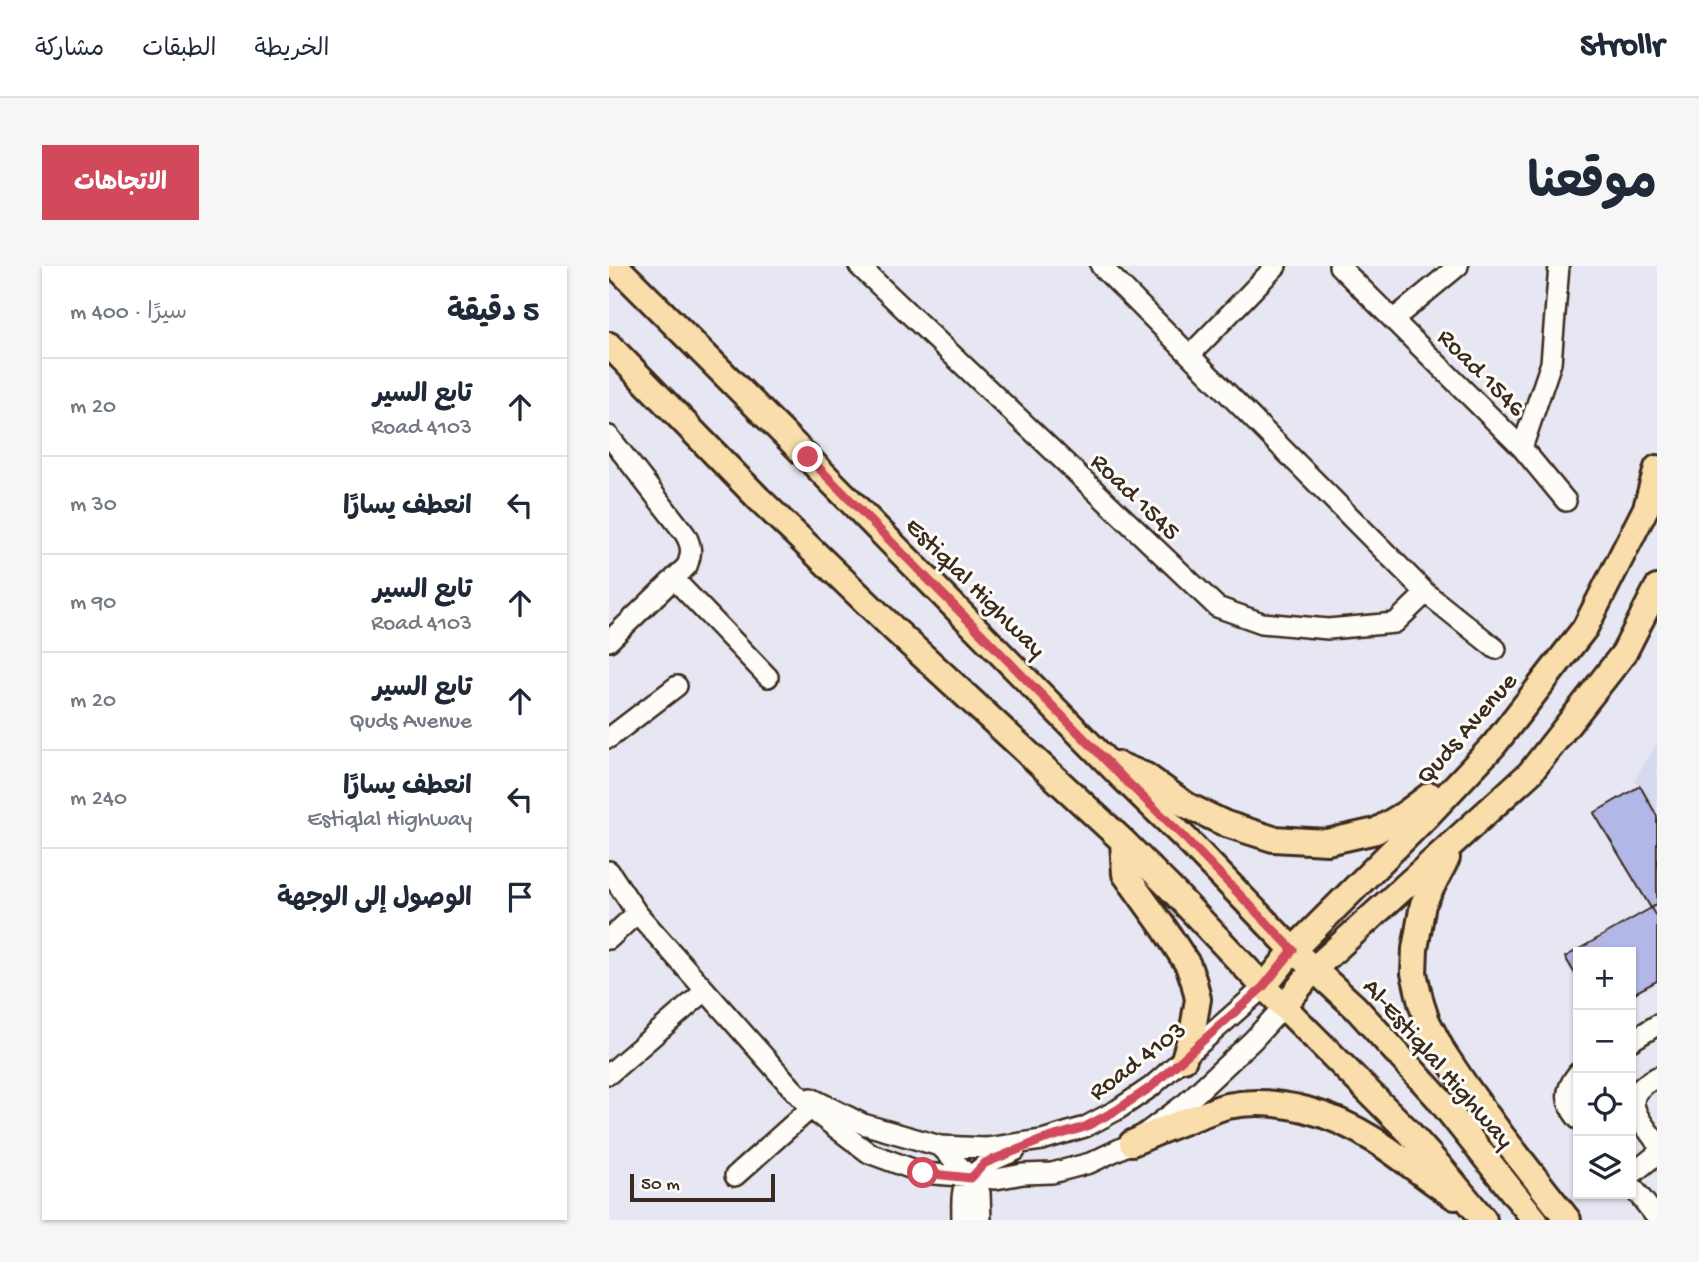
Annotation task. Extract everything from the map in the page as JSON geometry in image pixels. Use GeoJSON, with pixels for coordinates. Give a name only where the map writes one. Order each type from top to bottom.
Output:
{"type":"FeatureCollection","features":[{"type":"Feature","properties":{"kind":"main road","name":"Estiqlal Highway"},"geometry":{"type":"LineString","coordinates":[[616,266],[1293,950]]}},
{"type":"Feature","properties":{"kind":"main road"},"geometry":{"type":"LineString","coordinates":[[609,345],[759,499],[896,631],[1123,841],[1263,987],[1406,1129],[1481,1216]]}},
{"type":"Feature","properties":{"kind":"main road","name":"Quds Avenue"},"geometry":{"type":"LineString","coordinates":[[1263,987],[1293,950],[1494,745],[1585,628],[1646,509],[1657,468]]}},
{"type":"Feature","properties":{"kind":"main road"},"geometry":{"type":"LineString","coordinates":[[1284,1006],[1314,969],[1530,773],[1624,653],[1657,589]]}},
{"type":"Feature","properties":{"kind":"main road"},"geometry":{"type":"LineString","coordinates":[[1105,759],[1146,776],[1186,804],[1226,824],[1273,839],[1327,842],[1376,831],[1406,813],[1494,745]]}},
{"type":"Feature","properties":{"kind":"main road"},"geometry":{"type":"LineString","coordinates":[[1458,839],[1423,904],[1415,949],[1414,973],[1421,1003],[1427,1021],[1450,1062],[1502,1136],[1568,1220]]}},
{"type":"Feature","properties":{"kind":"main road"},"geometry":{"type":"LineString","coordinates":[[1123,841],[1125,874],[1188,965],[1194,982],[1198,999],[1184,1059]]}},
{"type":"Feature","properties":{"kind":"main road","name":"Al-Estiqlal Highway"},"geometry":{"type":"LineString","coordinates":[[1293,950],[1355,1007],[1438,1098],[1535,1220]]}},
{"type":"Feature","properties":{"kind":"main road"},"geometry":{"type":"LineString","coordinates":[[1132,1143],[1225,1106],[1281,1104],[1337,1119],[1377,1141],[1481,1216]]}},
{"type":"Feature","properties":{"kind":"street","name":"Road 1545"},"geometry":{"type":"LineString","coordinates":[[859,266],[1217,607],[1262,623],[1328,629],[1395,623],[1426,593]]}},
{"type":"Feature","properties":{"kind":"street"},"geometry":{"type":"LineString","coordinates":[[1101,266],[1426,593],[1496,649]]}},
{"type":"Feature","properties":{"kind":"street"},"geometry":{"type":"LineString","coordinates":[[1190,355],[1276,266]]}},
{"type":"Feature","properties":{"kind":"street","name":"Road 1546"},"geometry":{"type":"LineString","coordinates":[[1339,266],[1522,448],[1551,363],[1559,266]]}},
{"type":"Feature","properties":{"kind":"street"},"geometry":{"type":"LineString","coordinates":[[1394,319],[1458,266]]}},
{"type":"Feature","properties":{"kind":"street"},"geometry":{"type":"LineString","coordinates":[[609,436],[690,544],[691,555],[687,566],[609,641]]}},
{"type":"Feature","properties":{"kind":"street"},"geometry":{"type":"LineString","coordinates":[[1522,448],[1566,501]]}},
{"type":"Feature","properties":{"kind":"street"},"geometry":{"type":"LineString","coordinates":[[674,579],[768,677]]}},
{"type":"Feature","properties":{"kind":"street"},"geometry":{"type":"LineString","coordinates":[[609,738],[677,686]]}},
{"type":"Feature","properties":{"kind":"street","name":"Road 4103"},"geometry":{"type":"LineString","coordinates":[[609,871],[637,913],[811,1108],[869,1153],[923,1173],[996,1179],[1052,1173],[1090,1163],[1132,1143],[1188,1102],[1253,1040],[1284,1006]]}},
{"type":"Feature","properties":{"kind":"street"},"geometry":{"type":"LineString","coordinates":[[609,939],[637,913]]}},
{"type":"Feature","properties":{"kind":"street","name":"Road 4103"},"geometry":{"type":"LineString","coordinates":[[791,1087],[863,1124],[940,1146],[987,1148],[1042,1140],[1085,1127],[1151,1087],[1263,987]]}},
{"type":"Feature","properties":{"kind":"street"},"geometry":{"type":"LineString","coordinates":[[609,1074],[705,991]]}},
{"type":"Feature","properties":{"kind":"street"},"geometry":{"type":"LineString","coordinates":[[1636,1038],[1657,1025]]}},
{"type":"Feature","properties":{"kind":"street"},"geometry":{"type":"LineString","coordinates":[[1657,1077],[1640,1087],[1633,1101],[1634,1108],[1657,1143]]}},
{"type":"Feature","properties":{"kind":"street"},"geometry":{"type":"LineString","coordinates":[[1573,1079],[1567,1096],[1573,1111]]}},
{"type":"Feature","properties":{"kind":"street"},"geometry":{"type":"LineString","coordinates":[[735,1176],[811,1108]]}},
{"type":"Feature","properties":{"kind":"street"},"geometry":{"type":"LineString","coordinates":[[962,1220],[963,1192],[985,1163],[1042,1140]]}},
{"type":"Feature","properties":{"kind":"street","name":"Road 4103"},"geometry":{"type":"LineString","coordinates":[[940,1146],[971,1178],[980,1193],[981,1220]]}},
{"type":"Feature","properties":{"kind":"street"},"geometry":{"type":"LineString","coordinates":[[1636,1171],[1657,1154]]}},
{"type":"Feature","properties":{"kind":"street"},"geometry":{"type":"LineString","coordinates":[[1636,1191],[1657,1217]]}},
{"type":"Feature","properties":{"kind":"shaded area"},"geometry":{"type":"Polygon","coordinates":[[[1657,743],[1657,918],[1651,908],[1639,786],[1634,781],[1657,743]]]}},
{"type":"Feature","properties":{"kind":"building"},"geometry":{"type":"Polygon","coordinates":[[[1640,786],[1657,816],[1657,904],[1651,908],[1594,813],[1640,786]]]}},
{"type":"Feature","properties":{"kind":"building"},"geometry":{"type":"Polygon","coordinates":[[[1651,908],[1657,918],[1657,981],[1636,992],[1636,947],[1583,947],[1651,908]]]}},
{"type":"Feature","properties":{"kind":"building"},"geometry":{"type":"Polygon","coordinates":[[[1573,952],[1573,971],[1565,957],[1573,952]]]}},
{"type":"Feature","properties":{"kind":"route"},"geometry":{"type":"LineString","coordinates":[[808,457],[1293,950],[1263,987],[1184,1059],[1151,1087],[1117,1110],[1085,1127],[1042,1140],[985,1163],[971,1178],[923,1173]]}}]}
